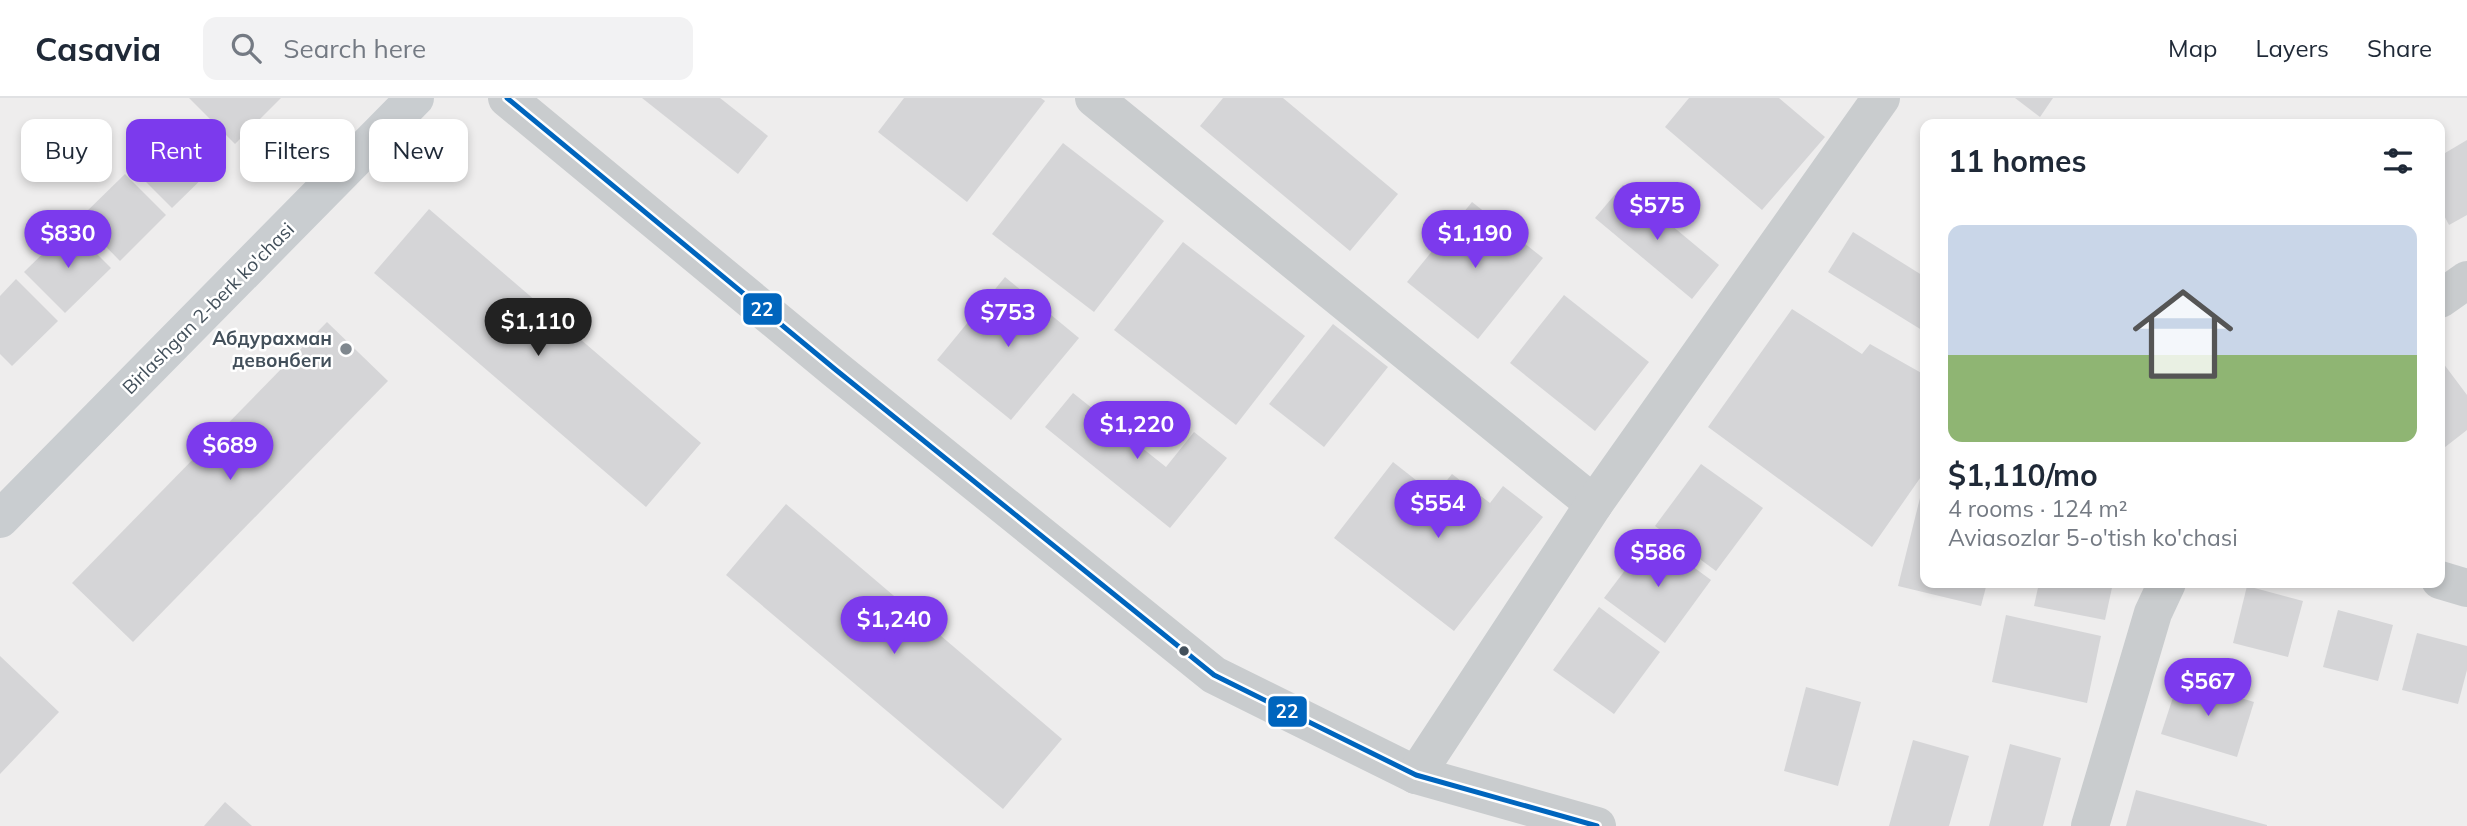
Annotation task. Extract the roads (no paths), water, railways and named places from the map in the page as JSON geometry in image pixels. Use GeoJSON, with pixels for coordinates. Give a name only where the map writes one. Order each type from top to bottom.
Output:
{"type":"FeatureCollection","features":[{"type":"Feature","properties":{"kind":"street","name":"Birlashgan 2-berk ko'chasi"},"geometry":{"type":"LineString","coordinates":[[0,519],[415,98]]}},
{"type":"Feature","properties":{"kind":"street"},"geometry":{"type":"LineString","coordinates":[[508,98],[836,370],[1214,675],[1416,775],[1597,826]]}},
{"type":"Feature","properties":{"kind":"street"},"geometry":{"type":"LineString","coordinates":[[1094,98],[1594,504]]}},
{"type":"Feature","properties":{"kind":"street"},"geometry":{"type":"LineString","coordinates":[[1416,775],[1594,504],[1875,100]]}},
{"type":"Feature","properties":{"kind":"street"},"geometry":{"type":"LineString","coordinates":[[2445,296],[2467,281]]}},
{"type":"Feature","properties":{"kind":"street"},"geometry":{"type":"LineString","coordinates":[[2445,580],[2467,587]]}},
{"type":"Feature","properties":{"kind":"street"},"geometry":{"type":"LineString","coordinates":[[2090,826],[2152,613],[2164,588]]}},
{"type":"Feature","properties":{"kind":"place","name":"Абдурахман девонбеги"},"geometry":{"type":"Point","coordinates":[346,349]}}]}
